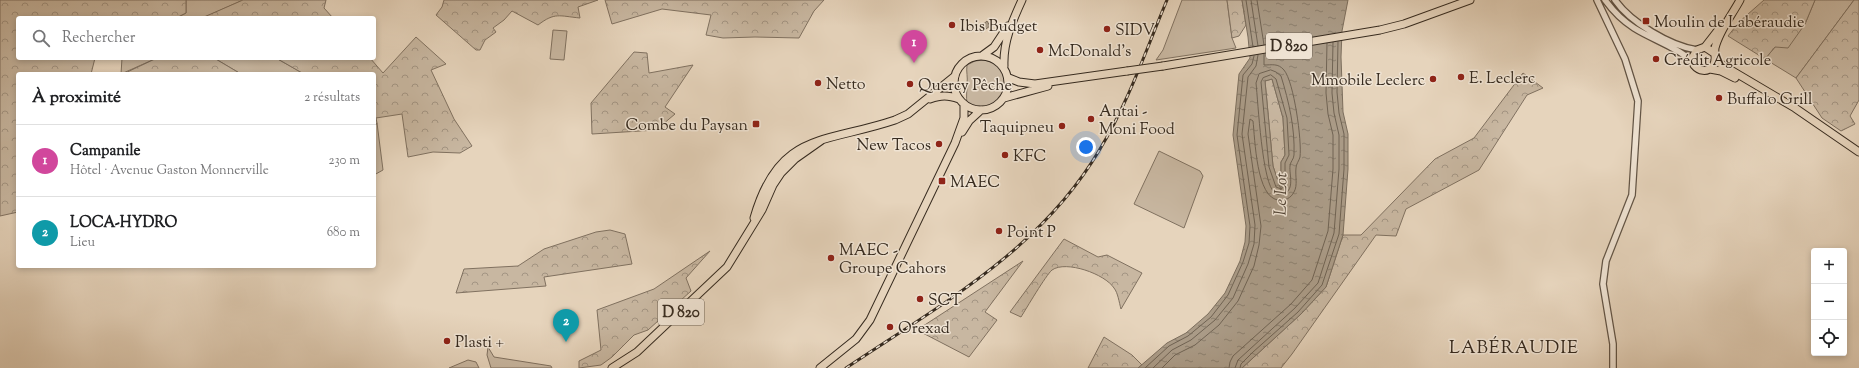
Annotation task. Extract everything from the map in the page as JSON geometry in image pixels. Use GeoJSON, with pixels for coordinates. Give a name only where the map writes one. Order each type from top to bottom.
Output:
{"type":"FeatureCollection","features":[{"type":"Feature","properties":{"kind":"main road"},"geometry":{"type":"LineString","coordinates":[[1004,66],[997,60],[984,55],[967,59],[961,65],[955,76],[955,92],[961,101],[972,109],[981,110],[994,108],[1004,98],[1007,92],[1008,78],[1004,66],[1005,42],[1022,0]]}},
{"type":"Feature","properties":{"kind":"main road","name":"D 820"},"geometry":{"type":"LineString","coordinates":[[1008,78],[1027,84],[1164,66],[1355,35],[1404,24],[1470,0]]}},
{"type":"Feature","properties":{"kind":"main road"},"geometry":{"type":"LineString","coordinates":[[1736,0],[1716,34],[1705,47],[1697,50],[1693,55],[1692,61],[1697,68],[1706,71],[1710,69],[1721,71],[1766,91]]}},
{"type":"Feature","properties":{"kind":"main road"},"geometry":{"type":"LineString","coordinates":[[1710,69],[1720,36],[1740,0]]}},
{"type":"Feature","properties":{"kind":"main road"},"geometry":{"type":"LineString","coordinates":[[984,55],[994,47],[1012,22]]}},
{"type":"Feature","properties":{"kind":"main road"},"geometry":{"type":"LineString","coordinates":[[1705,47],[1724,66],[1795,108],[1859,152]]}},
{"type":"Feature","properties":{"kind":"main road","name":"D 820"},"geometry":{"type":"LineString","coordinates":[[612,368],[637,352],[715,280],[727,267],[751,227],[768,183],[782,163],[792,154],[807,145],[822,140],[896,120],[908,114],[955,76]]}},
{"type":"Feature","properties":{"kind":"main road","name":"D 820"},"geometry":{"type":"LineString","coordinates":[[1004,98],[1075,78]]}},
{"type":"Feature","properties":{"kind":"main road","name":"D 820"},"geometry":{"type":"LineString","coordinates":[[924,101],[941,95],[948,95],[961,101]]}},
{"type":"Feature","properties":{"kind":"main road"},"geometry":{"type":"LineString","coordinates":[[820,368],[856,339],[870,320],[955,142],[964,118],[961,101]]}},
{"type":"Feature","properties":{"kind":"main road"},"geometry":{"type":"LineString","coordinates":[[955,142],[969,121],[981,110]]}},
{"type":"Feature","properties":{"kind":"street"},"geometry":{"type":"LineString","coordinates":[[1597,0],[1624,59],[1638,101],[1632,195],[1606,261],[1603,284],[1613,344],[1613,368]]}},
{"type":"Feature","properties":{"kind":"street"},"geometry":{"type":"LineString","coordinates":[[1605,0],[1622,20],[1634,28],[1673,48],[1692,61]]}},
{"type":"Feature","properties":{"kind":"street"},"geometry":{"type":"LineString","coordinates":[[1615,0],[1626,14],[1650,30],[1674,43],[1697,50]]}},
{"type":"Feature","properties":{"kind":"green space"},"geometry":{"type":"Polygon","coordinates":[[[0,0],[186,0],[186,13],[180,16],[16,16],[16,60],[94,60],[92,72],[16,72],[16,212],[0,216],[0,0]]]}},
{"type":"Feature","properties":{"kind":"green space"},"geometry":{"type":"Polygon","coordinates":[[[186,0],[243,0],[207,16],[180,16],[186,13],[186,0]]]}},
{"type":"Feature","properties":{"kind":"green space"},"geometry":{"type":"Polygon","coordinates":[[[243,0],[326,0],[324,8],[331,16],[206,16],[243,0]]]}},
{"type":"Feature","properties":{"kind":"green space"},"geometry":{"type":"Polygon","coordinates":[[[444,0],[598,0],[578,7],[580,18],[558,16],[549,18],[538,25],[512,11],[504,20],[493,28],[496,32],[485,40],[480,50],[476,50],[436,15],[442,7],[444,0]]]}},
{"type":"Feature","properties":{"kind":"green space"},"geometry":{"type":"Polygon","coordinates":[[[605,0],[824,0],[814,11],[799,38],[723,38],[706,35],[711,15],[662,9],[612,24],[605,0]]]}},
{"type":"Feature","properties":{"kind":"green space"},"geometry":{"type":"Polygon","coordinates":[[[1182,0],[1227,0],[1232,38],[1236,48],[1156,60],[1163,50],[1182,0]]]}},
{"type":"Feature","properties":{"kind":"green space"},"geometry":{"type":"Polygon","coordinates":[[[1227,0],[1242,0],[1246,25],[1239,36],[1232,38],[1227,0]]]}},
{"type":"Feature","properties":{"kind":"green space"},"geometry":{"type":"Polygon","coordinates":[[[1764,0],[1815,0],[1805,24],[1788,48],[1775,47],[1765,59],[1728,36],[1739,22],[1764,0]]]}},
{"type":"Feature","properties":{"kind":"green space"},"geometry":{"type":"Polygon","coordinates":[[[1815,0],[1854,0],[1796,78],[1765,59],[1775,47],[1805,24],[1815,0]]]}},
{"type":"Feature","properties":{"kind":"green space"},"geometry":{"type":"Polygon","coordinates":[[[1854,0],[1859,0],[1859,100],[1850,116],[1855,124],[1841,131],[1822,118],[1796,78],[1854,0]]]}},
{"type":"Feature","properties":{"kind":"green space"},"geometry":{"type":"Polygon","coordinates":[[[553,30],[567,31],[564,60],[550,59],[553,30]]]}},
{"type":"Feature","properties":{"kind":"green space"},"geometry":{"type":"Polygon","coordinates":[[[416,37],[446,64],[431,70],[454,119],[472,146],[460,153],[433,152],[408,157],[402,114],[376,118],[376,72],[300,72],[280,60],[372,60],[383,73],[416,37]]]}},
{"type":"Feature","properties":{"kind":"green space"},"geometry":{"type":"Polygon","coordinates":[[[634,52],[647,53],[649,73],[693,65],[665,107],[675,114],[656,130],[592,134],[591,103],[634,52]]]}},
{"type":"Feature","properties":{"kind":"green space"},"geometry":{"type":"Polygon","coordinates":[[[122,60],[152,60],[126,72],[121,72],[122,60]]]}},
{"type":"Feature","properties":{"kind":"green space"},"geometry":{"type":"Polygon","coordinates":[[[153,60],[217,60],[238,72],[127,72],[153,60]]]}},
{"type":"Feature","properties":{"kind":"green space"},"geometry":{"type":"Polygon","coordinates":[[[217,60],[280,60],[300,72],[238,72],[217,60]]]}},
{"type":"Feature","properties":{"kind":"green space"},"geometry":{"type":"Polygon","coordinates":[[[984,60],[997,65],[1004,73],[1006,83],[1004,92],[999,101],[991,107],[980,108],[967,104],[967,65],[975,61],[984,60]]]}},
{"type":"Feature","properties":{"kind":"green space"},"geometry":{"type":"Polygon","coordinates":[[[1523,73],[1543,88],[1527,95],[1479,170],[1406,209],[1396,236],[1376,235],[1281,368],[1242,368],[1301,314],[1326,287],[1343,235],[1361,235],[1435,159],[1474,138],[1523,73]]]}},
{"type":"Feature","properties":{"kind":"green space"},"geometry":{"type":"Polygon","coordinates":[[[1272,79],[1283,118],[1285,155],[1281,162],[1281,191],[1273,166],[1265,81],[1272,79]]]}},
{"type":"Feature","properties":{"kind":"green space"},"geometry":{"type":"Polygon","coordinates":[[[377,123],[383,170],[376,174],[377,123]]]}},
{"type":"Feature","properties":{"kind":"green space"},"geometry":{"type":"Polygon","coordinates":[[[1159,151],[1200,171],[1203,176],[1184,228],[1134,204],[1159,151]]]}},
{"type":"Feature","properties":{"kind":"green space"},"geometry":{"type":"Polygon","coordinates":[[[610,230],[625,234],[632,264],[544,277],[546,286],[456,293],[464,269],[518,266],[544,249],[596,232],[610,230]]]}},
{"type":"Feature","properties":{"kind":"green space"},"geometry":{"type":"Polygon","coordinates":[[[1064,239],[1098,257],[1107,255],[1142,273],[1121,309],[1114,288],[1102,278],[1085,270],[1058,267],[1049,273],[1021,317],[1010,312],[1064,239]]]}},
{"type":"Feature","properties":{"kind":"green space"},"geometry":{"type":"Polygon","coordinates":[[[710,251],[686,278],[691,291],[648,330],[634,335],[612,357],[601,365],[579,368],[579,361],[601,350],[597,310],[654,289],[710,251]]]}},
{"type":"Feature","properties":{"kind":"green space"},"geometry":{"type":"Polygon","coordinates":[[[1023,261],[985,312],[997,320],[969,357],[917,330],[1023,261]]]}},
{"type":"Feature","properties":{"kind":"green space"},"geometry":{"type":"Polygon","coordinates":[[[1104,337],[1132,355],[1142,365],[1138,368],[1088,368],[1104,337]]]}},
{"type":"Feature","properties":{"kind":"green space"},"geometry":{"type":"Polygon","coordinates":[[[488,347],[494,357],[551,366],[552,368],[491,368],[487,355],[488,347]]]}},
{"type":"Feature","properties":{"kind":"green space"},"geometry":{"type":"Polygon","coordinates":[[[468,360],[476,362],[479,368],[449,368],[468,360]]]}},
{"type":"Feature","properties":{"kind":"water","name":"Le Lot"},"geometry":{"type":"Polygon","coordinates":[[[1242,0],[1348,0],[1342,31],[1341,57],[1343,112],[1348,134],[1348,169],[1343,235],[1326,287],[1301,314],[1242,368],[1138,368],[1167,343],[1186,333],[1208,314],[1225,293],[1240,261],[1245,242],[1246,226],[1233,135],[1239,74],[1250,58],[1242,0]],[[1272,79],[1265,81],[1273,166],[1281,190],[1281,162],[1285,155],[1283,118],[1272,79]]]}},
{"type":"Feature","properties":{"kind":"water"},"geometry":{"type":"Polygon","coordinates":[[[987,21],[990,26],[982,32],[979,31],[979,28],[987,21]]]}},
{"type":"Feature","properties":{"kind":"railway"},"geometry":{"type":"LineString","coordinates":[[846,368],[952,298],[986,273],[1049,217],[1076,185],[1110,131],[1136,76],[1167,0]]}},
{"type":"Feature","properties":{"kind":"place","name":"Moulin de Labéraudie"},"geometry":{"type":"Point","coordinates":[1646,21]}},
{"type":"Feature","properties":{"kind":"place","name":"Ibis Budget"},"geometry":{"type":"Point","coordinates":[952,25]}},
{"type":"Feature","properties":{"kind":"place","name":"SIDV"},"geometry":{"type":"Point","coordinates":[1107,29]}},
{"type":"Feature","properties":{"kind":"place","name":"McDonald's"},"geometry":{"type":"Point","coordinates":[1040,50]}},
{"type":"Feature","properties":{"kind":"place","name":"Crédit Agricole"},"geometry":{"type":"Point","coordinates":[1656,59]}},
{"type":"Feature","properties":{"kind":"place","name":"Campanile"},"geometry":{"type":"Point","coordinates":[914,63]}},
{"type":"Feature","properties":{"kind":"place","name":"E. Leclerc"},"geometry":{"type":"Point","coordinates":[1461,77]}},
{"type":"Feature","properties":{"kind":"place","name":"Mmobile Leclerc"},"geometry":{"type":"Point","coordinates":[1433,79]}},
{"type":"Feature","properties":{"kind":"place","name":"Netto"},"geometry":{"type":"Point","coordinates":[818,83]}},
{"type":"Feature","properties":{"kind":"place","name":"Quercy Pêche"},"geometry":{"type":"Point","coordinates":[910,84]}},
{"type":"Feature","properties":{"kind":"place","name":"Buffalo Grill"},"geometry":{"type":"Point","coordinates":[1719,98]}},
{"type":"Feature","properties":{"kind":"place","name":"Antai - Moni Food"},"geometry":{"type":"Point","coordinates":[1091,119]}},
{"type":"Feature","properties":{"kind":"place","name":"Combe du Paysan"},"geometry":{"type":"Point","coordinates":[756,124]}},
{"type":"Feature","properties":{"kind":"place","name":"Taquipneu"},"geometry":{"type":"Point","coordinates":[1062,126]}},
{"type":"Feature","properties":{"kind":"place","name":"New Tacos"},"geometry":{"type":"Point","coordinates":[939,144]}},
{"type":"Feature","properties":{"kind":"place","name":"KFC"},"geometry":{"type":"Point","coordinates":[1005,155]}},
{"type":"Feature","properties":{"kind":"place","name":"MAEC"},"geometry":{"type":"Point","coordinates":[942,181]}},
{"type":"Feature","properties":{"kind":"place","name":"Point P"},"geometry":{"type":"Point","coordinates":[999,231]}},
{"type":"Feature","properties":{"kind":"place","name":"MAEC - Groupe Cahors"},"geometry":{"type":"Point","coordinates":[831,258]}},
{"type":"Feature","properties":{"kind":"place","name":"SCT"},"geometry":{"type":"Point","coordinates":[920,299]}},
{"type":"Feature","properties":{"kind":"place","name":"Orexad"},"geometry":{"type":"Point","coordinates":[890,327]}},
{"type":"Feature","properties":{"kind":"place","name":"Plasti +"},"geometry":{"type":"Point","coordinates":[447,341]}},
{"type":"Feature","properties":{"kind":"place","name":"LOCA-HYDRO"},"geometry":{"type":"Point","coordinates":[566,342]}},
{"type":"Feature","properties":{"kind":"district","name":"LABÉRAUDIE"},"geometry":{"type":"Point","coordinates":[1514,347]}}]}
